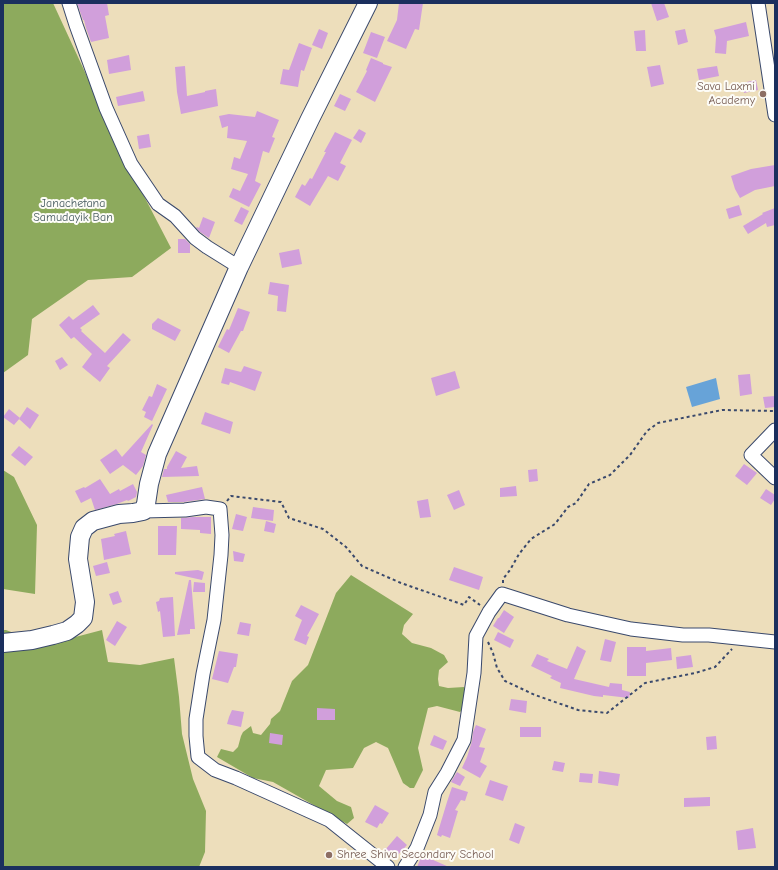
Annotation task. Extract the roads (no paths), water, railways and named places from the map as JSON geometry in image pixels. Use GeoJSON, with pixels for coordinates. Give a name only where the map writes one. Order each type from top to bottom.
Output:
{"type":"FeatureCollection","features":[{"type":"Feature","properties":{"kind":"street"},"geometry":{"type":"LineString","coordinates":[[69,3],[106,108],[132,164],[158,204],[175,216],[195,238],[239,268]]}},
{"type":"Feature","properties":{"kind":"street"},"geometry":{"type":"LineString","coordinates":[[143,511],[146,504],[149,484],[157,454],[239,268],[310,119],[368,3]]}},
{"type":"Feature","properties":{"kind":"street"},"geometry":{"type":"LineString","coordinates":[[758,3],[775,115]]}},
{"type":"Feature","properties":{"kind":"street"},"geometry":{"type":"LineString","coordinates":[[775,430],[751,455],[775,478]]}},
{"type":"Feature","properties":{"kind":"street"},"geometry":{"type":"LineString","coordinates":[[3,643],[32,640],[53,635],[67,630],[83,618],[84,602],[78,559],[80,537],[84,528],[93,521],[119,514],[143,511],[185,510],[206,507],[220,509],[222,536],[221,555],[214,620],[196,719],[198,757],[215,770],[329,820],[388,867]]}},
{"type":"Feature","properties":{"kind":"street"},"geometry":{"type":"LineString","coordinates":[[405,867],[417,848],[430,814],[435,792],[448,773],[464,740],[474,673],[476,636],[489,612],[502,594],[568,615],[631,629],[683,635],[775,642]]}},
{"type":"Feature","properties":{"kind":"water"},"geometry":{"type":"Polygon","coordinates":[[[716,378],[720,399],[692,407],[686,387],[716,378]]]}},
{"type":"Feature","properties":{"kind":"place","name":"Sava Laxmi Academy"},"geometry":{"type":"Point","coordinates":[763,94]}},
{"type":"Feature","properties":{"kind":"place","name":"Shree Shiva Secondary School"},"geometry":{"type":"Point","coordinates":[329,855]}},
{"type":"Feature","properties":{"kind":"park label","name":"Janachetana Samudayik Ban"},"geometry":{"type":"Point","coordinates":[73,211]}}]}
